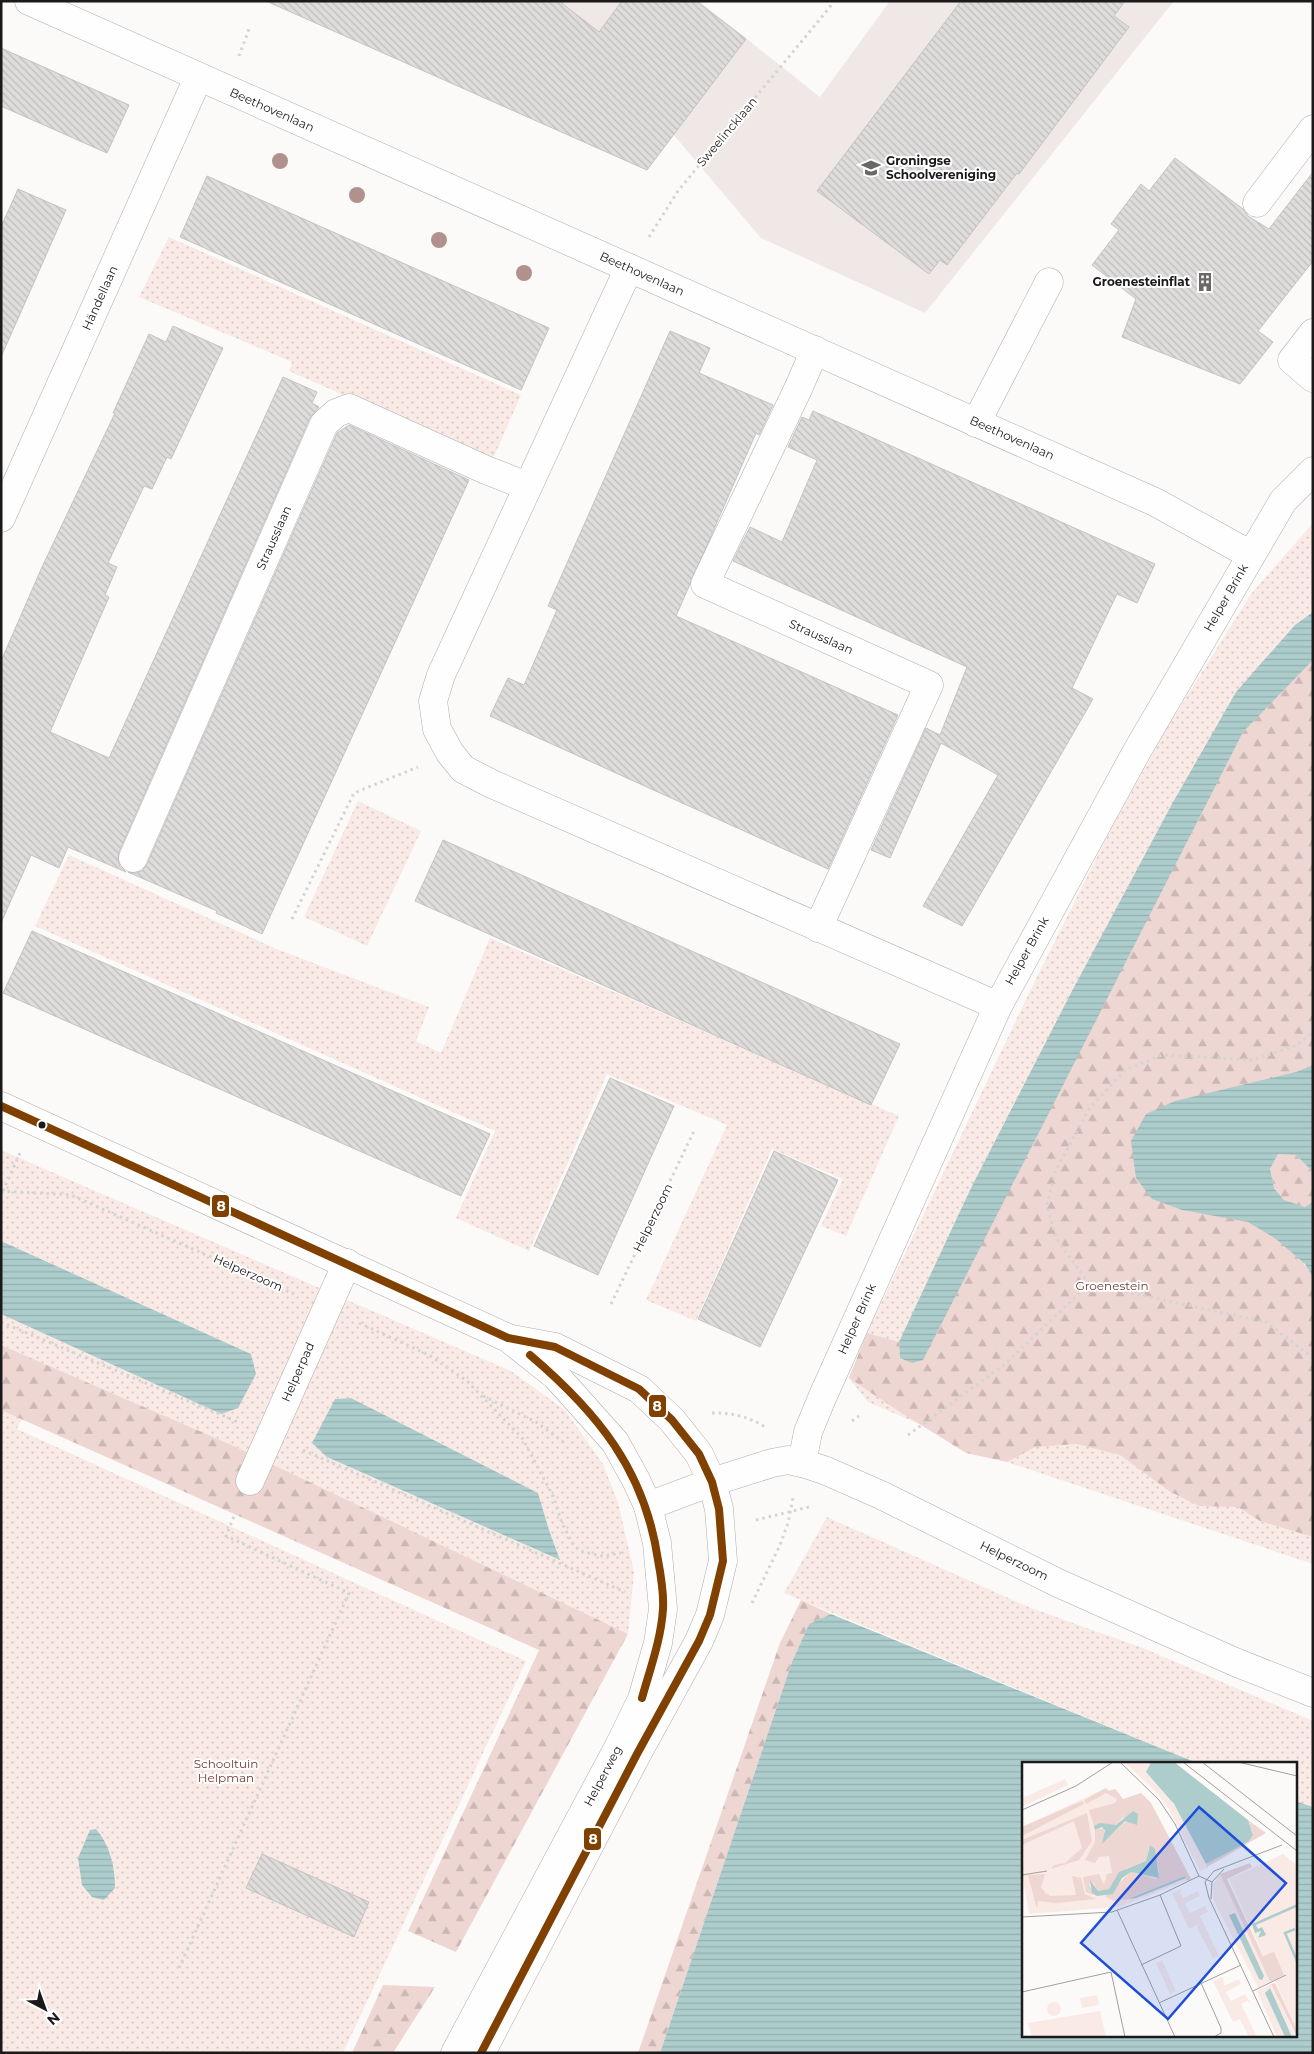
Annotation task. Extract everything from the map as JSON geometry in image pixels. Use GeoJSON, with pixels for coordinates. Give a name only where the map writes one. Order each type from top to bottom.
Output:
{"type":"FeatureCollection","features":[{"type":"Feature","properties":{"kind":"street","name":"Beethovenlaan"},"geometry":{"type":"LineString","coordinates":[[29,1],[198,78],[1156,502],[1251,555]]}},
{"type":"Feature","properties":{"kind":"street","name":"Händellaan"},"geometry":{"type":"LineString","coordinates":[[1,518],[198,78]]}},
{"type":"Feature","properties":{"kind":"street"},"geometry":{"type":"LineString","coordinates":[[1256,203],[1313,129]]}},
{"type":"Feature","properties":{"kind":"street"},"geometry":{"type":"LineString","coordinates":[[630,268],[441,674],[433,701],[437,729],[450,754],[463,769],[492,784],[998,1006]]}},
{"type":"Feature","properties":{"kind":"street"},"geometry":{"type":"LineString","coordinates":[[976,423],[1050,282]]}},
{"type":"Feature","properties":{"kind":"street"},"geometry":{"type":"LineString","coordinates":[[1313,334],[1292,360],[1313,378]]}},
{"type":"Feature","properties":{"kind":"street","name":"Strausslaan"},"geometry":{"type":"LineString","coordinates":[[815,350],[705,584],[929,685],[818,928]]}},
{"type":"Feature","properties":{"kind":"street","name":"Strausslaan"},"geometry":{"type":"LineString","coordinates":[[133,858],[324,424],[336,413],[349,408],[486,470],[527,486]]}},
{"type":"Feature","properties":{"kind":"street","name":"Helper Brink"},"geometry":{"type":"LineString","coordinates":[[802,1463],[808,1432],[822,1398],[998,1006],[1137,751],[1251,555],[1283,501],[1313,471]]}},
{"type":"Feature","properties":{"kind":"street"},"geometry":{"type":"LineString","coordinates":[[1,1106],[348,1263],[508,1338],[556,1376],[615,1442],[648,1506]]}},
{"type":"Feature","properties":{"kind":"street","name":"Helperpad"},"geometry":{"type":"LineString","coordinates":[[250,1481],[326,1308],[348,1263]]}},
{"type":"Feature","properties":{"kind":"street"},"geometry":{"type":"LineString","coordinates":[[508,1338],[555,1347],[639,1390],[672,1420],[699,1454],[712,1482]]}},
{"type":"Feature","properties":{"kind":"street","name":"Helperzoom"},"geometry":{"type":"LineString","coordinates":[[648,1506],[712,1482],[772,1463],[788,1460],[802,1463],[824,1470],[881,1495],[1067,1587],[1235,1662],[1313,1693]]}},
{"type":"Feature","properties":{"kind":"street","name":"Helperweg"},"geometry":{"type":"LineString","coordinates":[[481,2053],[637,1754],[699,1641],[710,1615],[723,1561],[719,1509],[712,1482]]}},
{"type":"Feature","properties":{"kind":"street","name":"Helperweg"},"geometry":{"type":"LineString","coordinates":[[455,2053],[642,1699],[658,1643],[663,1609],[657,1543],[648,1506]]}},
{"type":"Feature","properties":{"kind":"path","name":"Sweelincklaan"},"geometry":{"type":"LineString","coordinates":[[630,268],[678,191],[830,7],[831,1]]}},
{"type":"Feature","properties":{"kind":"path"},"geometry":{"type":"LineString","coordinates":[[292,919],[354,794],[450,754]]}},
{"type":"Feature","properties":{"kind":"path"},"geometry":{"type":"LineString","coordinates":[[1313,1032],[1297,1045],[1253,1060],[1162,1055],[1125,1070],[1089,1109],[1055,1172],[1047,1205],[1056,1238],[1089,1284],[1266,1322],[1313,1358]]}},
{"type":"Feature","properties":{"kind":"path","name":"Helperzoom"},"geometry":{"type":"LineString","coordinates":[[611,1304],[694,1131]]}},
{"type":"Feature","properties":{"kind":"path"},"geometry":{"type":"LineString","coordinates":[[2,1191],[23,1147]]}},
{"type":"Feature","properties":{"kind":"path","name":"Helperzoom"},"geometry":{"type":"LineString","coordinates":[[2,1191],[71,1195],[429,1355],[467,1381],[480,1395]]}},
{"type":"Feature","properties":{"kind":"path"},"geometry":{"type":"LineString","coordinates":[[908,1435],[1004,1364],[1089,1284]]}},
{"type":"Feature","properties":{"kind":"path"},"geometry":{"type":"LineString","coordinates":[[1,1322],[270,1435],[663,1609]]}},
{"type":"Feature","properties":{"kind":"path"},"geometry":{"type":"LineString","coordinates":[[179,1968],[349,1593],[226,1536],[250,1481]]}},
{"type":"Feature","properties":{"kind":"shaded area","name":"Groningse Schoolvereniging"},"geometry":{"type":"Polygon","coordinates":[[[560,1],[699,1],[820,97],[890,1],[1174,1],[925,313],[761,238],[560,1]]]}},
{"type":"Feature","properties":{"kind":"green space"},"geometry":{"type":"Polygon","coordinates":[[[169,237],[521,395],[492,461],[289,371],[292,362],[139,297],[169,237]]]}},
{"type":"Feature","properties":{"kind":"green space","name":"Groenestein"},"geometry":{"type":"Polygon","coordinates":[[[1313,523],[1313,1564],[1007,1462],[868,1402],[849,1378],[867,1333],[1030,991],[1108,835],[1167,728],[1251,594],[1313,523]]]}},
{"type":"Feature","properties":{"kind":"green space","name":"Groenestein"},"geometry":{"type":"Polygon","coordinates":[[[1313,660],[1313,1065],[1296,1072],[1182,1210],[1233,1218],[1257,1226],[1284,1245],[1301,1261],[1313,1277],[1313,1537],[1260,1521],[1238,1507],[1199,1506],[1169,1491],[1120,1455],[1077,1444],[1035,1447],[1007,1462],[966,1453],[849,1378],[867,1333],[899,1342],[900,1358],[1243,732],[1313,660]]]}},
{"type":"Feature","properties":{"kind":"green space"},"geometry":{"type":"Polygon","coordinates":[[[358,801],[421,831],[367,946],[304,917],[358,801]]]}},
{"type":"Feature","properties":{"kind":"green space"},"geometry":{"type":"Polygon","coordinates":[[[69,855],[279,950],[429,1007],[416,1041],[441,1053],[490,938],[899,1116],[846,1236],[821,1226],[843,1179],[772,1149],[696,1321],[646,1300],[727,1125],[607,1074],[529,1251],[456,1218],[495,1131],[35,926],[69,855]]]}},
{"type":"Feature","properties":{"kind":"green space"},"geometry":{"type":"Polygon","coordinates":[[[1,1150],[511,1371],[565,1410],[603,1464],[618,1502],[634,1572],[628,1634],[234,1446],[1,1345],[1,1314],[221,1414],[251,1354],[1,1241],[1,1150]],[[351,1398],[335,1399],[327,1457],[560,1560],[538,1493],[351,1398]]]}},
{"type":"Feature","properties":{"kind":"green space"},"geometry":{"type":"Polygon","coordinates":[[[1278,1154],[1296,1155],[1313,1172],[1313,1202],[1305,1207],[1284,1200],[1274,1187],[1270,1169],[1278,1154]]]}},
{"type":"Feature","properties":{"kind":"green space"},"geometry":{"type":"Polygon","coordinates":[[[1,1345],[234,1446],[628,1634],[456,1952],[408,1931],[539,1650],[1,1410],[1,1345]]]}},
{"type":"Feature","properties":{"kind":"green space","name":"Schooltuin Helpman"},"geometry":{"type":"Polygon","coordinates":[[[1,1407],[23,1416],[17,1429],[526,1661],[343,2053],[1,2053],[1,1407]]]}},
{"type":"Feature","properties":{"kind":"green space"},"geometry":{"type":"Polygon","coordinates":[[[827,1517],[1031,1608],[1143,1648],[1313,1721],[1313,1807],[1296,1801],[1296,1762],[1195,1762],[784,1593],[827,1517]]]}},
{"type":"Feature","properties":{"kind":"green space"},"geometry":{"type":"Polygon","coordinates":[[[801,1600],[831,1614],[809,1624],[792,1662],[660,2053],[638,2053],[780,1643],[801,1600]]]}},
{"type":"Feature","properties":{"kind":"green space"},"geometry":{"type":"Polygon","coordinates":[[[383,1985],[435,1987],[393,2053],[352,2053],[383,1985]]]}},
{"type":"Feature","properties":{"kind":"water"},"geometry":{"type":"Polygon","coordinates":[[[1313,612],[1313,660],[1243,732],[923,1360],[912,1363],[900,1358],[899,1342],[971,1188],[1072,991],[1172,804],[1236,692],[1295,625],[1313,612]]]}},
{"type":"Feature","properties":{"kind":"water"},"geometry":{"type":"Polygon","coordinates":[[[1313,1065],[1313,1172],[1296,1155],[1278,1154],[1270,1169],[1274,1188],[1284,1200],[1305,1207],[1313,1202],[1313,1277],[1305,1264],[1276,1239],[1248,1222],[1182,1210],[1152,1199],[1136,1178],[1131,1141],[1146,1114],[1175,1101],[1296,1072],[1313,1065]]]}},
{"type":"Feature","properties":{"kind":"water"},"geometry":{"type":"Polygon","coordinates":[[[1,1241],[251,1354],[256,1374],[238,1408],[221,1414],[1,1314],[1,1241]]]}},
{"type":"Feature","properties":{"kind":"water"},"geometry":{"type":"Polygon","coordinates":[[[351,1398],[538,1493],[560,1560],[327,1457],[312,1443],[335,1399],[351,1398]]]}},
{"type":"Feature","properties":{"kind":"water"},"geometry":{"type":"Polygon","coordinates":[[[831,1614],[1195,1762],[1022,1762],[1022,2036],[1296,2036],[1296,1801],[1313,1807],[1313,2053],[660,2053],[792,1662],[809,1624],[831,1614]]]}},
{"type":"Feature","properties":{"kind":"water"},"geometry":{"type":"Polygon","coordinates":[[[96,1829],[108,1849],[114,1872],[115,1888],[104,1900],[92,1897],[82,1885],[78,1858],[90,1830],[96,1829]]]}},
{"type":"Feature","properties":{"kind":"building"},"geometry":{"type":"Polygon","coordinates":[[[266,1],[559,1],[599,32],[622,1],[696,1],[746,39],[647,170],[266,1]]]}},
{"type":"Feature","properties":{"kind":"building"},"geometry":{"type":"Polygon","coordinates":[[[961,1],[1125,1],[1114,16],[1129,27],[1019,174],[1017,173],[947,265],[940,260],[929,274],[817,191],[961,1]]]}},
{"type":"Feature","properties":{"kind":"building"},"geometry":{"type":"Polygon","coordinates":[[[1,48],[129,105],[107,153],[1,106],[1,48]]]}},
{"type":"Feature","properties":{"kind":"building","name":"Groenesteinflat"},"geometry":{"type":"Polygon","coordinates":[[[1175,158],[1243,209],[1248,216],[1269,229],[1313,172],[1313,261],[1258,331],[1273,342],[1240,384],[1122,337],[1136,299],[1092,265],[1119,230],[1111,224],[1141,184],[1149,191],[1175,158]]]}},
{"type":"Feature","properties":{"kind":"building"},"geometry":{"type":"Polygon","coordinates":[[[207,176],[549,328],[521,390],[180,237],[207,176]]]}},
{"type":"Feature","properties":{"kind":"building"},"geometry":{"type":"Polygon","coordinates":[[[18,189],[66,210],[1,357],[1,227],[18,189]]]}},
{"type":"Feature","properties":{"kind":"building"},"geometry":{"type":"Polygon","coordinates":[[[173,326],[223,348],[171,459],[167,457],[152,489],[144,486],[108,563],[117,567],[105,595],[109,597],[50,732],[109,758],[283,377],[317,392],[312,403],[319,407],[310,418],[119,852],[118,860],[120,867],[126,872],[68,847],[59,868],[31,855],[1,923],[1,661],[42,567],[115,413],[113,413],[149,334],[166,342],[173,326]]]}},
{"type":"Feature","properties":{"kind":"building"},"geometry":{"type":"Polygon","coordinates":[[[670,331],[710,348],[699,373],[773,405],[759,435],[756,433],[676,616],[898,715],[828,869],[490,716],[508,678],[524,685],[557,610],[548,606],[670,331]]]}},
{"type":"Feature","properties":{"kind":"building"},"geometry":{"type":"Polygon","coordinates":[[[813,411],[1155,564],[1137,603],[1117,594],[1072,688],[1093,699],[962,926],[923,906],[998,775],[941,743],[890,858],[871,850],[926,728],[940,735],[967,667],[733,561],[750,527],[782,542],[817,460],[788,447],[802,417],[809,420],[813,411]]]}},
{"type":"Feature","properties":{"kind":"building"},"geometry":{"type":"Polygon","coordinates":[[[349,425],[469,480],[262,934],[216,913],[217,911],[128,872],[142,871],[147,864],[337,433],[349,425]]]}},
{"type":"Feature","properties":{"kind":"building"},"geometry":{"type":"Polygon","coordinates":[[[443,840],[900,1044],[871,1105],[415,901],[443,840]]]}},
{"type":"Feature","properties":{"kind":"building"},"geometry":{"type":"Polygon","coordinates":[[[32,931],[490,1134],[461,1196],[3,993],[32,931]]]}},
{"type":"Feature","properties":{"kind":"building"},"geometry":{"type":"Polygon","coordinates":[[[610,1078],[674,1106],[598,1275],[534,1246],[610,1078]]]}},
{"type":"Feature","properties":{"kind":"building"},"geometry":{"type":"Polygon","coordinates":[[[774,1151],[838,1180],[760,1347],[698,1319],[774,1151]]]}},
{"type":"Feature","properties":{"kind":"building"},"geometry":{"type":"Polygon","coordinates":[[[262,1854],[369,1902],[354,1937],[246,1888],[262,1854]]]}},
{"type":"Feature","properties":{"kind":"transit line","name":"8"},"geometry":{"type":"LineString","coordinates":[[1,1106],[508,1338],[555,1347],[639,1389],[672,1420],[699,1454],[712,1482],[719,1509],[723,1561],[710,1615],[699,1641],[637,1754],[481,2053]]}},
{"type":"Feature","properties":{"kind":"transit line","name":"8"},"geometry":{"type":"LineString","coordinates":[[530,1355],[576,1398],[597,1421],[614,1445],[642,1498],[652,1528],[663,1591],[662,1621],[658,1643],[642,1698]]}},
{"type":"Feature","properties":{"kind":"place","name":"Groningse Schoolvereniging"},"geometry":{"type":"Point","coordinates":[871,168]}},
{"type":"Feature","properties":{"kind":"place","name":"Groenesteinflat"},"geometry":{"type":"Point","coordinates":[1205,282]}}]}
